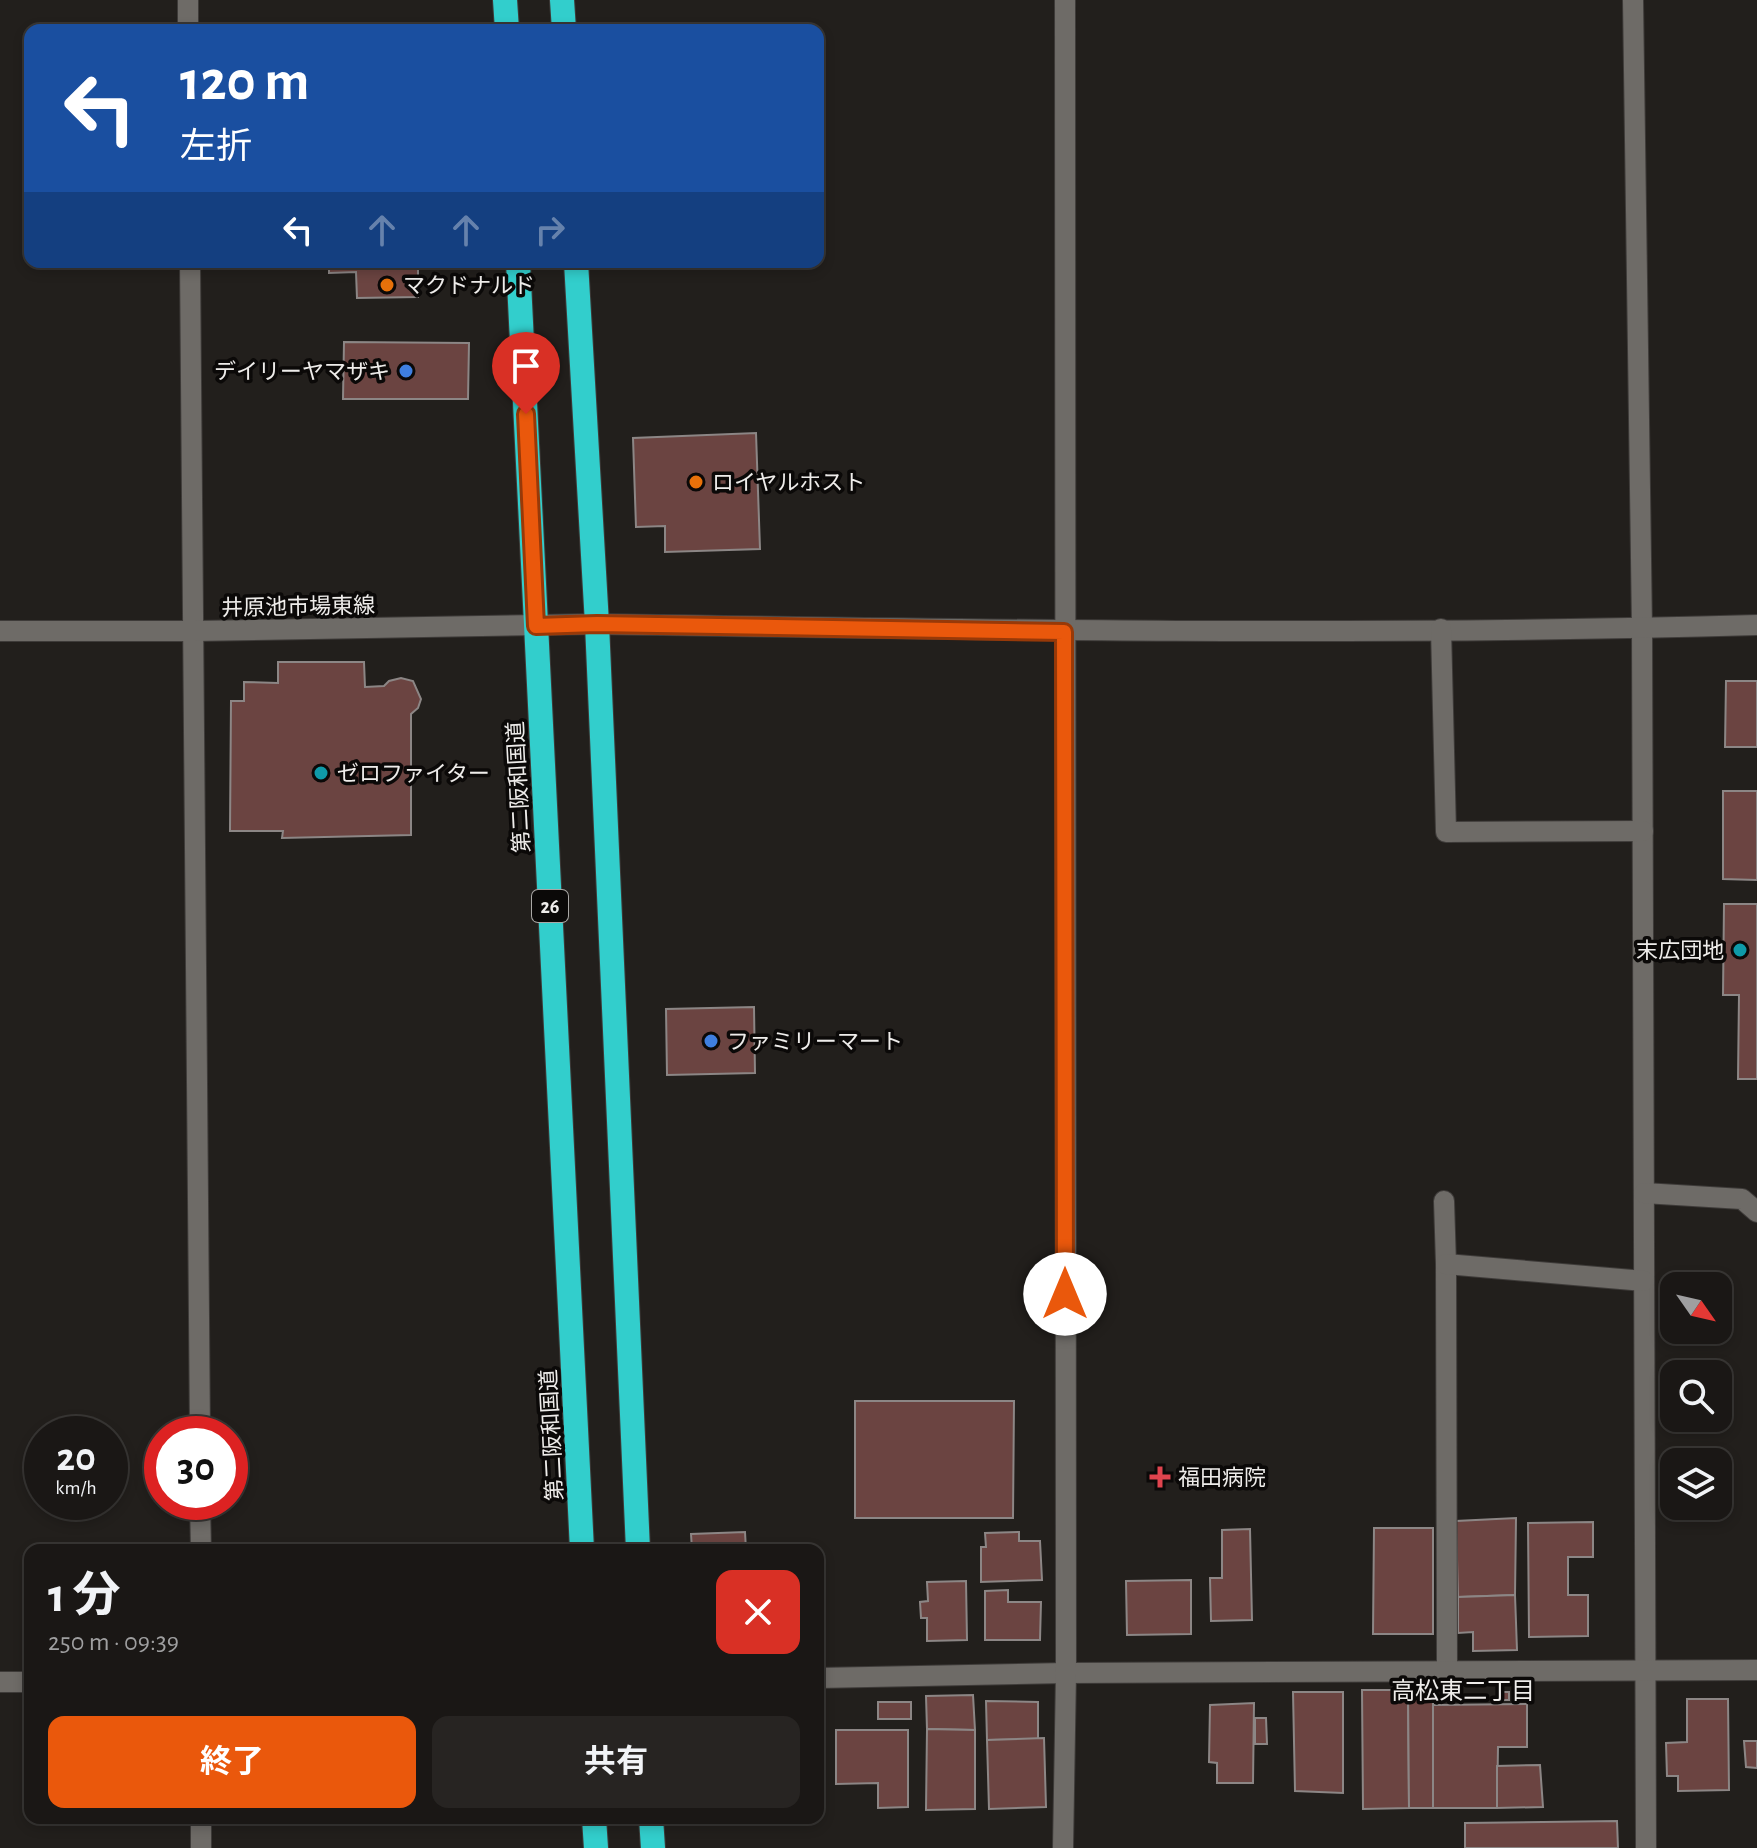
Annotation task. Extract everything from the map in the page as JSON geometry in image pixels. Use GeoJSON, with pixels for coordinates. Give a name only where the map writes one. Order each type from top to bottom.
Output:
{"type":"FeatureCollection","features":[{"type":"Feature","properties":{"kind":"highway"},"geometry":{"type":"LineString","coordinates":[[505,0],[507,24]]}},
{"type":"Feature","properties":{"kind":"highway"},"geometry":{"type":"LineString","coordinates":[[562,0],[564,24]]}},
{"type":"Feature","properties":{"kind":"highway","name":"第二阪和国道"},"geometry":{"type":"LineString","coordinates":[[518,268],[582,1544]]}},
{"type":"Feature","properties":{"kind":"highway"},"geometry":{"type":"LineString","coordinates":[[576,268],[597,624],[638,1544]]}},
{"type":"Feature","properties":{"kind":"highway"},"geometry":{"type":"LineString","coordinates":[[594,1824],[596,1848]]}},
{"type":"Feature","properties":{"kind":"highway"},"geometry":{"type":"LineString","coordinates":[[651,1824],[653,1848]]}},
{"type":"Feature","properties":{"kind":"street"},"geometry":{"type":"LineString","coordinates":[[188,0],[188,24]]}},
{"type":"Feature","properties":{"kind":"street"},"geometry":{"type":"LineString","coordinates":[[1063,1848],[1066,1673],[1065,0]]}},
{"type":"Feature","properties":{"kind":"street"},"geometry":{"type":"LineString","coordinates":[[1633,0],[1642,628],[1646,1848]]}},
{"type":"Feature","properties":{"kind":"street"},"geometry":{"type":"LineString","coordinates":[[190,268],[200,1416]]}},
{"type":"Feature","properties":{"kind":"street","name":"井原池市場東線"},"geometry":{"type":"LineString","coordinates":[[0,631],[597,624],[1064,632],[1757,625]]}},
{"type":"Feature","properties":{"kind":"street"},"geometry":{"type":"LineString","coordinates":[[1441,629],[1446,832],[1643,831]]}},
{"type":"Feature","properties":{"kind":"street"},"geometry":{"type":"LineString","coordinates":[[1644,1193],[1742,1199],[1757,1212]]}},
{"type":"Feature","properties":{"kind":"street"},"geometry":{"type":"LineString","coordinates":[[1444,1201],[1447,1672]]}},
{"type":"Feature","properties":{"kind":"street"},"geometry":{"type":"LineString","coordinates":[[1446,1264],[1644,1281]]}},
{"type":"Feature","properties":{"kind":"street"},"geometry":{"type":"LineString","coordinates":[[200,1520],[201,1544]]}},
{"type":"Feature","properties":{"kind":"street"},"geometry":{"type":"LineString","coordinates":[[824,1678],[1066,1673],[1757,1670]]}},
{"type":"Feature","properties":{"kind":"street"},"geometry":{"type":"LineString","coordinates":[[0,1682],[24,1682]]}},
{"type":"Feature","properties":{"kind":"street"},"geometry":{"type":"LineString","coordinates":[[201,1824],[201,1848]]}},
{"type":"Feature","properties":{"kind":"building","name":"マクドナルド"},"geometry":{"type":"Polygon","coordinates":[[[329,268],[418,268],[418,297],[357,298],[356,272],[329,273],[329,268]]]}},
{"type":"Feature","properties":{"kind":"building","name":"デイリーヤマザキ"},"geometry":{"type":"Polygon","coordinates":[[[344,342],[469,343],[468,399],[343,399],[344,342]]]}},
{"type":"Feature","properties":{"kind":"building","name":"ロイヤルホスト"},"geometry":{"type":"Polygon","coordinates":[[[756,433],[760,549],[665,552],[665,526],[636,527],[633,438],[756,433]]]}},
{"type":"Feature","properties":{"kind":"building","name":"ゼロファイター"},"geometry":{"type":"Polygon","coordinates":[[[278,662],[364,662],[365,687],[384,686],[401,678],[413,681],[421,699],[418,708],[411,714],[411,835],[282,838],[283,831],[230,831],[231,701],[244,701],[244,682],[278,683],[278,662]]]}},
{"type":"Feature","properties":{"kind":"building"},"geometry":{"type":"Polygon","coordinates":[[[1726,681],[1757,681],[1757,747],[1725,747],[1726,681]]]}},
{"type":"Feature","properties":{"kind":"building","name":"末広団地"},"geometry":{"type":"Polygon","coordinates":[[[1723,791],[1757,791],[1757,880],[1723,879],[1723,791]]]}},
{"type":"Feature","properties":{"kind":"building","name":"末広団地"},"geometry":{"type":"Polygon","coordinates":[[[1724,904],[1757,904],[1757,1079],[1738,1079],[1739,995],[1723,995],[1724,904]]]}},
{"type":"Feature","properties":{"kind":"building","name":"ファミリーマート"},"geometry":{"type":"Polygon","coordinates":[[[754,1007],[755,1073],[667,1075],[666,1009],[754,1007]]]}},
{"type":"Feature","properties":{"kind":"building"},"geometry":{"type":"Polygon","coordinates":[[[855,1401],[1014,1401],[1013,1518],[855,1518],[855,1401]]]}},
{"type":"Feature","properties":{"kind":"building"},"geometry":{"type":"Polygon","coordinates":[[[1516,1518],[1515,1595],[1458,1597],[1456,1521],[1516,1518]]]}},
{"type":"Feature","properties":{"kind":"building"},"geometry":{"type":"Polygon","coordinates":[[[1593,1522],[1593,1557],[1568,1557],[1568,1595],[1588,1595],[1588,1636],[1529,1637],[1528,1523],[1593,1522]]]}},
{"type":"Feature","properties":{"kind":"building"},"geometry":{"type":"Polygon","coordinates":[[[1374,1528],[1433,1528],[1433,1634],[1373,1634],[1374,1528]]]}},
{"type":"Feature","properties":{"kind":"building"},"geometry":{"type":"Polygon","coordinates":[[[1250,1529],[1252,1620],[1211,1621],[1210,1578],[1222,1578],[1222,1530],[1250,1529]]]}},
{"type":"Feature","properties":{"kind":"building"},"geometry":{"type":"Polygon","coordinates":[[[745,1532],[746,1544],[692,1544],[691,1534],[745,1532]]]}},
{"type":"Feature","properties":{"kind":"building"},"geometry":{"type":"Polygon","coordinates":[[[1019,1532],[1019,1541],[1040,1541],[1042,1580],[981,1582],[981,1547],[986,1547],[985,1533],[1019,1532]]]}},
{"type":"Feature","properties":{"kind":"building"},"geometry":{"type":"Polygon","coordinates":[[[1191,1580],[1191,1634],[1127,1635],[1126,1581],[1191,1580]]]}},
{"type":"Feature","properties":{"kind":"building"},"geometry":{"type":"Polygon","coordinates":[[[966,1581],[967,1640],[927,1641],[927,1618],[921,1618],[920,1602],[928,1601],[927,1582],[966,1581]]]}},
{"type":"Feature","properties":{"kind":"building"},"geometry":{"type":"Polygon","coordinates":[[[1008,1590],[1008,1602],[1041,1602],[1040,1640],[985,1640],[985,1591],[1008,1590]]]}},
{"type":"Feature","properties":{"kind":"building"},"geometry":{"type":"Polygon","coordinates":[[[1515,1595],[1517,1650],[1473,1651],[1473,1632],[1458,1633],[1458,1597],[1515,1595]]]}},
{"type":"Feature","properties":{"kind":"building"},"geometry":{"type":"Polygon","coordinates":[[[1362,1690],[1408,1690],[1409,1808],[1363,1809],[1362,1690]]]}},
{"type":"Feature","properties":{"kind":"building"},"geometry":{"type":"Polygon","coordinates":[[[1408,1690],[1433,1690],[1433,1808],[1409,1808],[1408,1690]]]}},
{"type":"Feature","properties":{"kind":"building"},"geometry":{"type":"Polygon","coordinates":[[[1293,1692],[1343,1692],[1343,1793],[1295,1791],[1293,1692]]]}},
{"type":"Feature","properties":{"kind":"building"},"geometry":{"type":"Polygon","coordinates":[[[1500,1692],[1509,1692],[1509,1700],[1500,1700],[1500,1692]]]}},
{"type":"Feature","properties":{"kind":"building"},"geometry":{"type":"Polygon","coordinates":[[[973,1695],[975,1730],[927,1729],[926,1696],[973,1695]]]}},
{"type":"Feature","properties":{"kind":"building"},"geometry":{"type":"Polygon","coordinates":[[[1687,1699],[1728,1699],[1729,1790],[1678,1791],[1678,1776],[1667,1776],[1666,1743],[1687,1742],[1687,1699]]]}},
{"type":"Feature","properties":{"kind":"building"},"geometry":{"type":"Polygon","coordinates":[[[986,1701],[1038,1702],[1038,1739],[987,1740],[986,1701]]]}},
{"type":"Feature","properties":{"kind":"building"},"geometry":{"type":"Polygon","coordinates":[[[878,1702],[911,1702],[911,1719],[878,1719],[878,1702]]]}},
{"type":"Feature","properties":{"kind":"building"},"geometry":{"type":"Polygon","coordinates":[[[1254,1703],[1253,1783],[1217,1783],[1217,1763],[1209,1762],[1210,1705],[1254,1703]]]}},
{"type":"Feature","properties":{"kind":"building"},"geometry":{"type":"Polygon","coordinates":[[[1527,1704],[1527,1747],[1498,1747],[1497,1808],[1433,1808],[1433,1705],[1527,1704]]]}},
{"type":"Feature","properties":{"kind":"building"},"geometry":{"type":"Polygon","coordinates":[[[1255,1718],[1266,1718],[1267,1744],[1255,1744],[1255,1718]]]}},
{"type":"Feature","properties":{"kind":"building"},"geometry":{"type":"Polygon","coordinates":[[[927,1729],[975,1730],[975,1809],[926,1810],[927,1729]]]}},
{"type":"Feature","properties":{"kind":"building"},"geometry":{"type":"Polygon","coordinates":[[[836,1730],[908,1730],[908,1807],[878,1808],[878,1783],[836,1784],[836,1730]]]}},
{"type":"Feature","properties":{"kind":"building"},"geometry":{"type":"Polygon","coordinates":[[[1044,1738],[1046,1807],[989,1809],[987,1740],[1044,1738]]]}},
{"type":"Feature","properties":{"kind":"building"},"geometry":{"type":"Polygon","coordinates":[[[1744,1741],[1757,1741],[1757,1768],[1746,1767],[1744,1741]]]}},
{"type":"Feature","properties":{"kind":"building"},"geometry":{"type":"Polygon","coordinates":[[[1540,1765],[1543,1807],[1497,1808],[1497,1766],[1540,1765]]]}},
{"type":"Feature","properties":{"kind":"building"},"geometry":{"type":"Polygon","coordinates":[[[1617,1821],[1618,1848],[1465,1848],[1465,1823],[1617,1821]]]}},
{"type":"Feature","properties":{"kind":"place","name":"マクドナルド"},"geometry":{"type":"Point","coordinates":[387,285]}},
{"type":"Feature","properties":{"kind":"place","name":"デイリーヤマザキ"},"geometry":{"type":"Point","coordinates":[406,371]}},
{"type":"Feature","properties":{"kind":"place","name":"ロイヤルホスト"},"geometry":{"type":"Point","coordinates":[696,482]}},
{"type":"Feature","properties":{"kind":"place","name":"ゼロファイター"},"geometry":{"type":"Point","coordinates":[321,773]}},
{"type":"Feature","properties":{"kind":"place","name":"末広団地"},"geometry":{"type":"Point","coordinates":[1740,950]}},
{"type":"Feature","properties":{"kind":"place","name":"ファミリーマート"},"geometry":{"type":"Point","coordinates":[711,1041]}},
{"type":"Feature","properties":{"kind":"place","name":"福田病院"},"geometry":{"type":"Point","coordinates":[1160,1477]}},
{"type":"Feature","properties":{"kind":"district","name":"高松東二丁目"},"geometry":{"type":"Point","coordinates":[1463,1691]}},
{"type":"Feature","properties":{"kind":"route"},"geometry":{"type":"LineString","coordinates":[[526,414],[536,626],[597,624],[1064,632],[1065,1294]]}}]}
